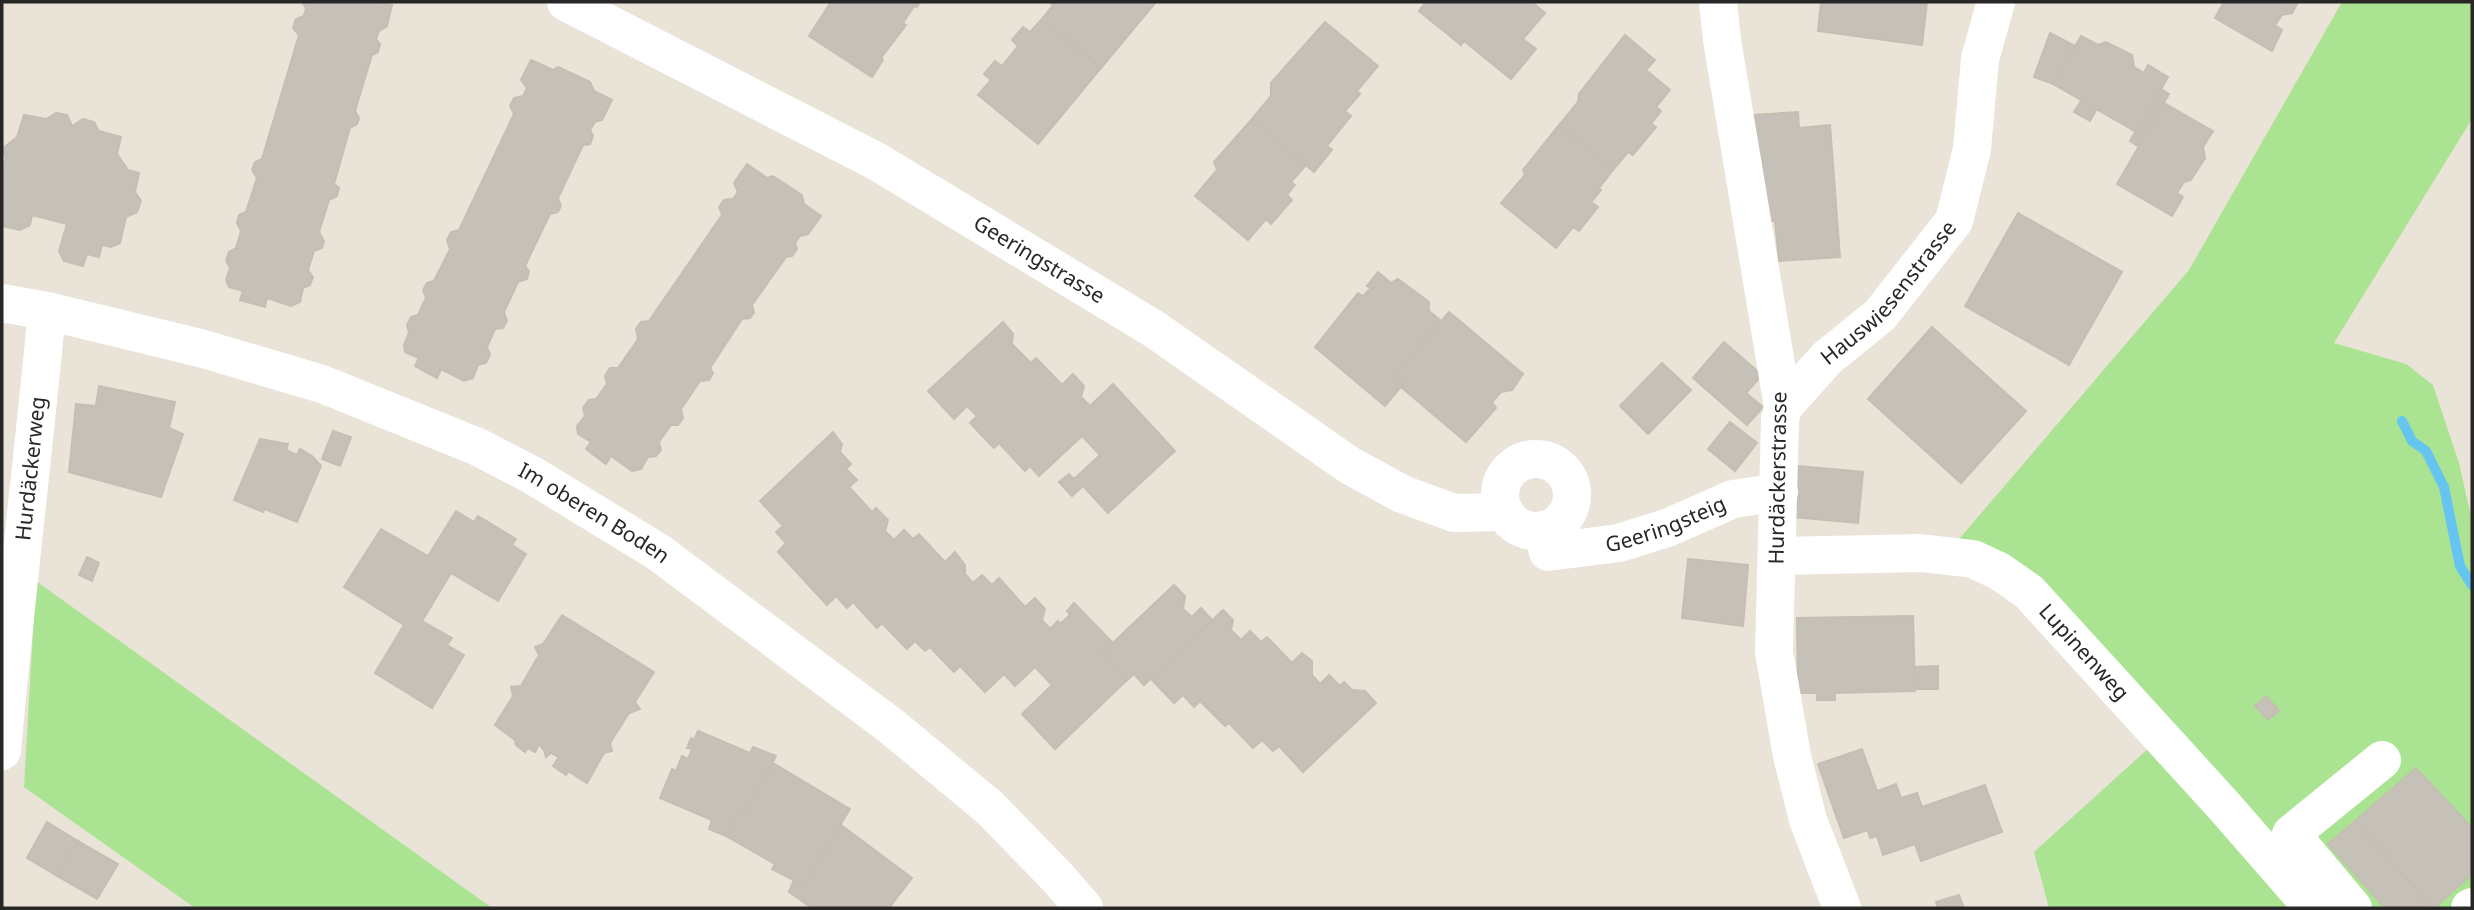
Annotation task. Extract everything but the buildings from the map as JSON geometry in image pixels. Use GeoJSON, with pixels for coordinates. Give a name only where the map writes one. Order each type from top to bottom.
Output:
{"type":"FeatureCollection","features":[{"type":"Feature","properties":{"kind":"street","name":"Geeringstrasse"},"geometry":{"type":"LineString","coordinates":[[566,2],[876,161],[1154,329],[1349,465],[1402,494],[1454,513],[1505,512]]}},
{"type":"Feature","properties":{"kind":"street","name":"Hurdäckerstrasse"},"geometry":{"type":"LineString","coordinates":[[1718,2],[1724,54],[1783,407],[1780,419],[1774,652],[1792,757],[1808,820],[1842,908]]}},
{"type":"Feature","properties":{"kind":"street","name":"Hauswiesenstrasse"},"geometry":{"type":"LineString","coordinates":[[1783,407],[1827,358],[1880,315],[1954,221],[1972,149],[1980,59],[1996,2]]}},
{"type":"Feature","properties":{"kind":"street","name":"Im oberen Boden"},"geometry":{"type":"LineString","coordinates":[[2,303],[47,311],[200,348],[322,384],[478,447],[532,475],[658,552],[891,726],[990,808],[1084,908]]}},
{"type":"Feature","properties":{"kind":"street","name":"Hurdäckerweg"},"geometry":{"type":"LineString","coordinates":[[2,751],[47,311]]}},
{"type":"Feature","properties":{"kind":"street"},"geometry":{"type":"LineString","coordinates":[[1537,459],[1552,462],[1564,472],[1571,485],[1572,500],[1567,514],[1546,541],[1521,527],[1505,512],[1501,497],[1503,483],[1510,470],[1522,462],[1537,459]]}},
{"type":"Feature","properties":{"kind":"street","name":"Geeringsteig"},"geometry":{"type":"LineString","coordinates":[[1546,541],[1619,543],[1667,528],[1732,499],[1779,492]]}},
{"type":"Feature","properties":{"kind":"street","name":"Lupinenweg"},"geometry":{"type":"LineString","coordinates":[[1777,556],[1921,553],[1973,559],[1999,571],[2029,592],[2313,908]]}},
{"type":"Feature","properties":{"kind":"street"},"geometry":{"type":"LineString","coordinates":[[2353,908],[2291,834],[2382,760]]}},
{"type":"Feature","properties":{"kind":"green space"},"geometry":{"type":"Polygon","coordinates":[[[2342,2],[2472,2],[2472,119],[2334,343],[2406,364],[2433,385],[2459,463],[2472,521],[2472,908],[2049,908],[2034,852],[2150,747],[2182,745],[1954,545],[2189,270],[2342,2]]]}},
{"type":"Feature","properties":{"kind":"green space"},"geometry":{"type":"Polygon","coordinates":[[[36,581],[492,908],[195,908],[24,787],[36,581]]]}},
{"type":"Feature","properties":{"kind":"waterway"},"geometry":{"type":"LineString","coordinates":[[2402,421],[2412,441],[2426,451],[2444,487],[2460,566],[2472,585]]}}]}
